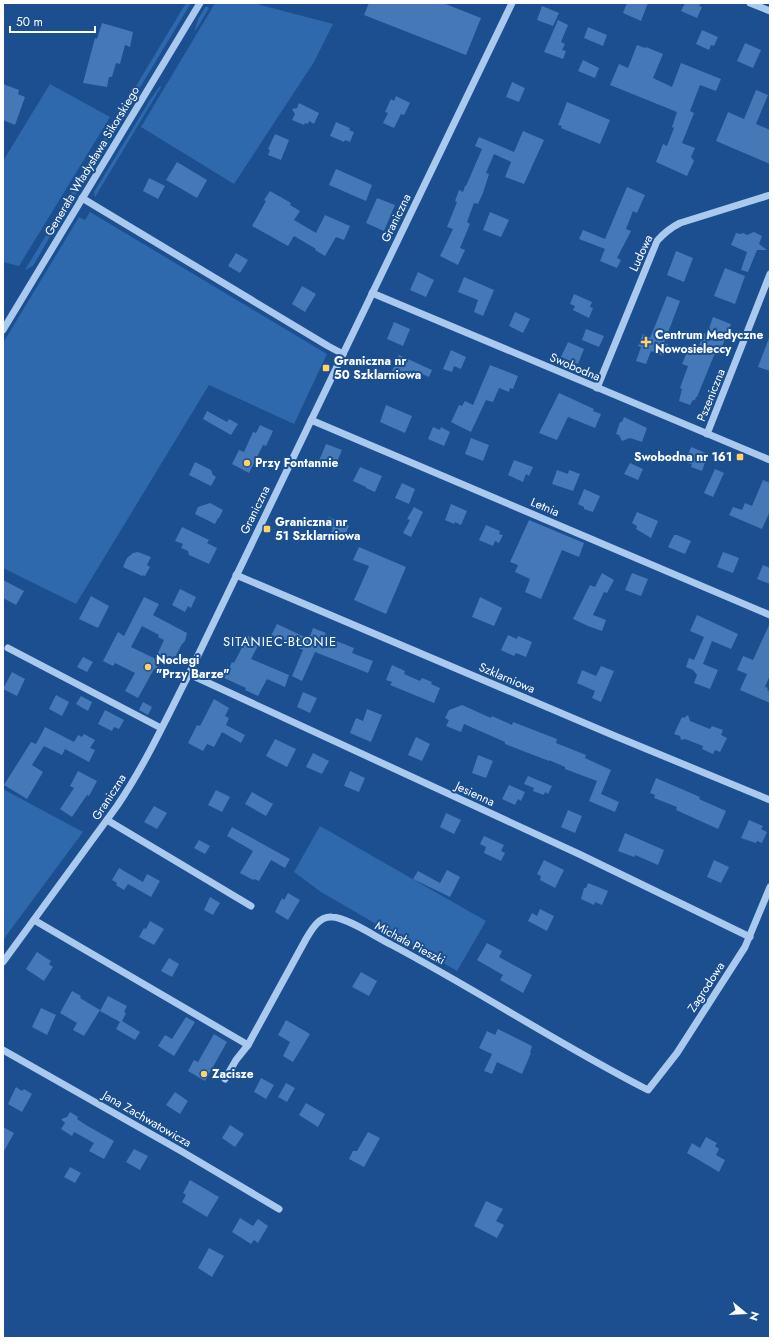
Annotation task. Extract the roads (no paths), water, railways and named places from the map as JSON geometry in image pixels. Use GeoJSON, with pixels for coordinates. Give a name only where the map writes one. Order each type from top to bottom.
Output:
{"type":"FeatureCollection","features":[{"type":"Feature","properties":{"kind":"street","name":"Generała Władysława Sikorskiego"},"geometry":{"type":"LineString","coordinates":[[3,330],[200,3]]}},
{"type":"Feature","properties":{"kind":"street","name":"Graniczna"},"geometry":{"type":"LineString","coordinates":[[3,962],[127,792],[161,728],[512,3]]}},
{"type":"Feature","properties":{"kind":"street"},"geometry":{"type":"LineString","coordinates":[[750,3],[770,11]]}},
{"type":"Feature","properties":{"kind":"street","name":"Ludowa"},"geometry":{"type":"LineString","coordinates":[[597,388],[657,241],[663,234],[680,223],[770,195]]}},
{"type":"Feature","properties":{"kind":"street"},"geometry":{"type":"LineString","coordinates":[[82,198],[343,354]]}},
{"type":"Feature","properties":{"kind":"street","name":"Pszeniczna"},"geometry":{"type":"LineString","coordinates":[[707,434],[770,274]]}},
{"type":"Feature","properties":{"kind":"street","name":"Swobodna"},"geometry":{"type":"LineString","coordinates":[[372,293],[770,460]]}},
{"type":"Feature","properties":{"kind":"street","name":"Letnia"},"geometry":{"type":"LineString","coordinates":[[311,420],[770,615]]}},
{"type":"Feature","properties":{"kind":"street","name":"Szklarniowa"},"geometry":{"type":"LineString","coordinates":[[236,575],[615,736],[770,800]]}},
{"type":"Feature","properties":{"kind":"street"},"geometry":{"type":"LineString","coordinates":[[8,648],[161,728]]}},
{"type":"Feature","properties":{"kind":"street","name":"Jesienna"},"geometry":{"type":"LineString","coordinates":[[188,674],[579,854],[750,937]]}},
{"type":"Feature","properties":{"kind":"street"},"geometry":{"type":"LineString","coordinates":[[107,820],[251,906]]}},
{"type":"Feature","properties":{"kind":"street","name":"Zagrodowa"},"geometry":{"type":"LineString","coordinates":[[648,1090],[677,1053],[745,947],[770,887]]}},
{"type":"Feature","properties":{"kind":"street","name":"Michała Pieszki"},"geometry":{"type":"LineString","coordinates":[[224,1079],[248,1045],[315,925],[324,918],[333,917],[343,920],[409,954],[648,1090]]}},
{"type":"Feature","properties":{"kind":"street"},"geometry":{"type":"LineString","coordinates":[[34,920],[248,1045]]}},
{"type":"Feature","properties":{"kind":"street","name":"Jana Zachwatowicza"},"geometry":{"type":"LineString","coordinates":[[3,1050],[181,1151],[279,1209]]}},
{"type":"Feature","properties":{"kind":"place","name":"Centrum Medyczne Nowosieleccy"},"geometry":{"type":"Point","coordinates":[646,342]}},
{"type":"Feature","properties":{"kind":"place","name":"Graniczna nr 50 Szklarniowa"},"geometry":{"type":"Point","coordinates":[326,368]}},
{"type":"Feature","properties":{"kind":"place","name":"Swobodna nr 161"},"geometry":{"type":"Point","coordinates":[740,457]}},
{"type":"Feature","properties":{"kind":"place","name":"Przy Fontannie"},"geometry":{"type":"Point","coordinates":[247,463]}},
{"type":"Feature","properties":{"kind":"place","name":"Graniczna nr 51 Szklarniowa"},"geometry":{"type":"Point","coordinates":[267,529]}},
{"type":"Feature","properties":{"kind":"place","name":"Noclegi \"Przy Barze\""},"geometry":{"type":"Point","coordinates":[148,667]}},
{"type":"Feature","properties":{"kind":"place","name":"Zacisze"},"geometry":{"type":"Point","coordinates":[204,1074]}},
{"type":"Feature","properties":{"kind":"district","name":"SITANIEC-BŁONIE"},"geometry":{"type":"Point","coordinates":[280,641]}}]}
